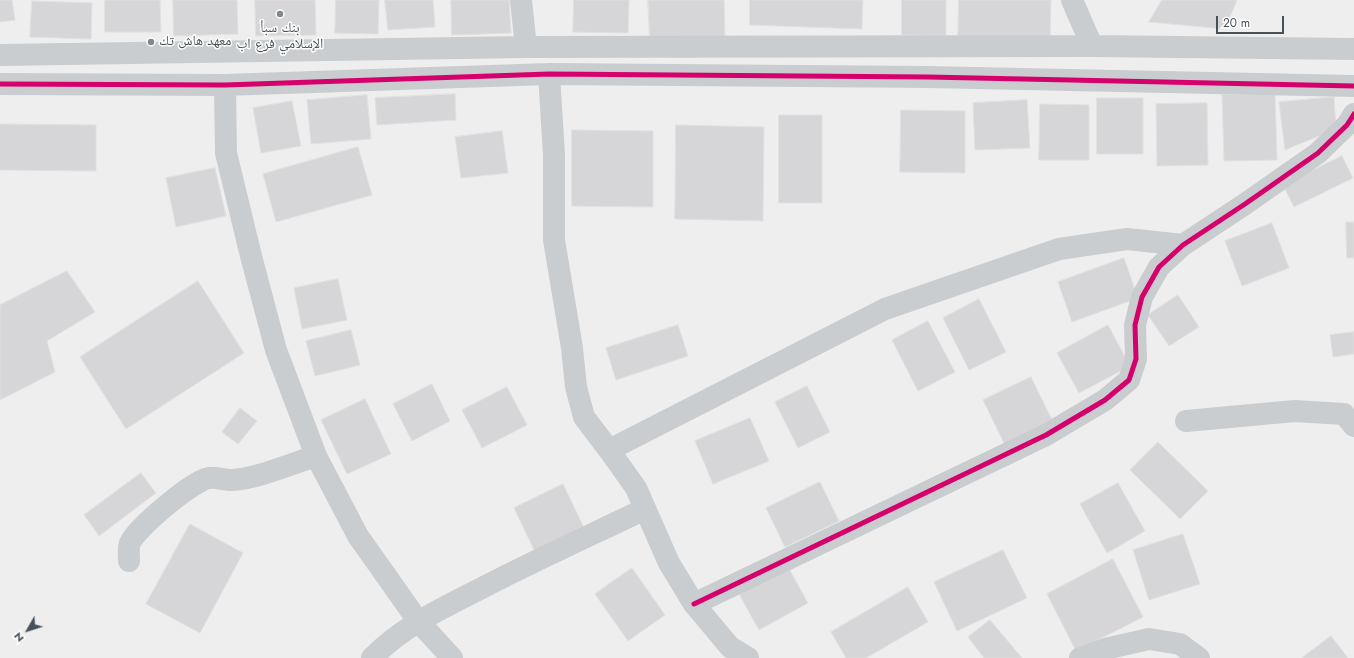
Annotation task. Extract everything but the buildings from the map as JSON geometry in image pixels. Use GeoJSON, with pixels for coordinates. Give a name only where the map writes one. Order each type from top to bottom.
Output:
{"type":"FeatureCollection","features":[{"type":"Feature","properties":{"kind":"street"},"geometry":{"type":"LineString","coordinates":[[521,0],[526,47]]}},
{"type":"Feature","properties":{"kind":"street"},"geometry":{"type":"LineString","coordinates":[[1072,0],[1092,46]]}},
{"type":"Feature","properties":{"kind":"street"},"geometry":{"type":"LineString","coordinates":[[0,55],[526,47],[1092,46],[1354,49]]}},
{"type":"Feature","properties":{"kind":"street"},"geometry":{"type":"LineString","coordinates":[[549,74],[554,155],[554,240],[572,348],[576,387],[584,417],[610,450],[636,488],[669,563],[694,604],[730,646],[748,658]]}},
{"type":"Feature","properties":{"kind":"street"},"geometry":{"type":"LineString","coordinates":[[0,84],[225,85],[549,74],[928,77],[1354,86]]}},
{"type":"Feature","properties":{"kind":"street"},"geometry":{"type":"LineString","coordinates":[[225,85],[226,153],[251,256],[276,350],[316,456],[358,536],[418,621],[452,658]]}},
{"type":"Feature","properties":{"kind":"street"},"geometry":{"type":"LineString","coordinates":[[694,604],[1046,435],[1105,400],[1129,380],[1136,359],[1135,325],[1142,297],[1159,267],[1183,245],[1318,153],[1348,125],[1354,114]]}},
{"type":"Feature","properties":{"kind":"street"},"geometry":{"type":"LineString","coordinates":[[610,450],[892,307],[1060,249],[1127,239],[1183,245]]}},
{"type":"Feature","properties":{"kind":"street"},"geometry":{"type":"LineString","coordinates":[[1186,421],[1295,411],[1344,414],[1354,426]]}},
{"type":"Feature","properties":{"kind":"street"},"geometry":{"type":"LineString","coordinates":[[129,561],[130,543],[142,526],[167,505],[196,484],[209,478],[231,480],[262,474],[316,456]]}},
{"type":"Feature","properties":{"kind":"street"},"geometry":{"type":"LineString","coordinates":[[372,658],[384,646],[418,621],[496,580],[645,508]]}},
{"type":"Feature","properties":{"kind":"street"},"geometry":{"type":"LineString","coordinates":[[1080,658],[1105,649],[1149,639],[1180,644],[1199,658]]}},
{"type":"Feature","properties":{"kind":"cycle path"},"geometry":{"type":"LineString","coordinates":[[0,84],[225,85],[549,74],[928,77],[1354,86]]}},
{"type":"Feature","properties":{"kind":"cycle path"},"geometry":{"type":"LineString","coordinates":[[694,604],[1046,435],[1105,400],[1129,380],[1136,359],[1135,325],[1142,297],[1159,267],[1183,245],[1318,153],[1347,125],[1354,114]]}},
{"type":"Feature","properties":{"kind":"place","name":"بنك سبأ الإسلامي فرع اب"},"geometry":{"type":"Point","coordinates":[280,14]}},
{"type":"Feature","properties":{"kind":"place","name":"معهد هاش تك"},"geometry":{"type":"Point","coordinates":[151,42]}}]}
